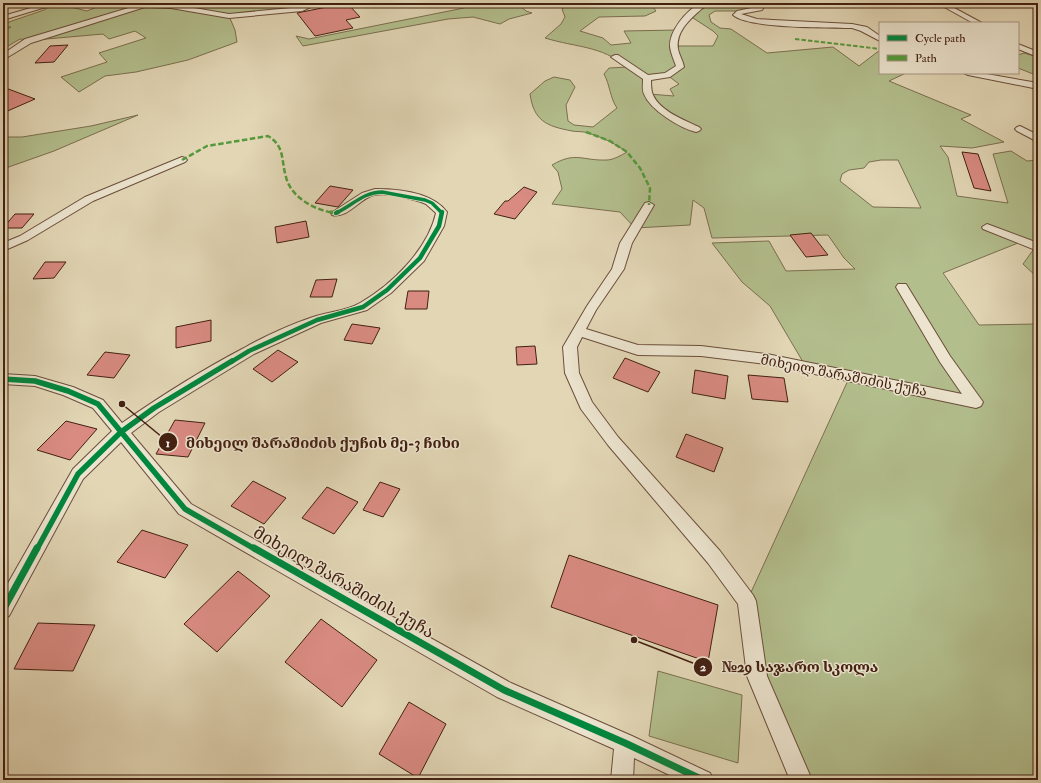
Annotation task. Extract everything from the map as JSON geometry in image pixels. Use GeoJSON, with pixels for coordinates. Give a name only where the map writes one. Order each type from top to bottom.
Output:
{"type":"FeatureCollection","features":[{"type":"Feature","properties":{"kind":"street"},"geometry":{"type":"LineString","coordinates":[[3,18],[56,3]]}},
{"type":"Feature","properties":{"kind":"street"},"geometry":{"type":"LineString","coordinates":[[219,3],[248,5],[268,3]]}},
{"type":"Feature","properties":{"kind":"street"},"geometry":{"type":"LineString","coordinates":[[3,58],[34,38],[145,5],[171,6],[229,16],[302,9],[310,6],[307,3]]}},
{"type":"Feature","properties":{"kind":"street"},"geometry":{"type":"LineString","coordinates":[[615,57],[647,78],[667,75],[680,67],[674,46],[677,30],[697,6],[705,3]]}},
{"type":"Feature","properties":{"kind":"street"},"geometry":{"type":"LineString","coordinates":[[753,3],[758,4],[761,8],[757,10],[739,12],[737,15],[743,18],[767,21],[852,26],[869,32],[879,38]]}},
{"type":"Feature","properties":{"kind":"street"},"geometry":{"type":"LineString","coordinates":[[940,3],[976,22]]}},
{"type":"Feature","properties":{"kind":"street"},"geometry":{"type":"LineString","coordinates":[[1019,46],[1038,55]]}},
{"type":"Feature","properties":{"kind":"street"},"geometry":{"type":"LineString","coordinates":[[973,74],[1038,86]]}},
{"type":"Feature","properties":{"kind":"street"},"geometry":{"type":"LineString","coordinates":[[647,78],[648,94],[654,103],[684,123],[696,129]]}},
{"type":"Feature","properties":{"kind":"street"},"geometry":{"type":"LineString","coordinates":[[1020,129],[1038,139]]}},
{"type":"Feature","properties":{"kind":"street"},"geometry":{"type":"LineString","coordinates":[[3,247],[24,238],[89,199],[182,160]]}},
{"type":"Feature","properties":{"kind":"street"},"geometry":{"type":"LineString","coordinates":[[3,610],[78,474],[121,432],[154,408],[249,351],[317,320],[363,307],[387,290],[420,258],[440,226],[442,212],[429,202],[384,191],[372,192],[359,198],[344,210],[336,213]]}},
{"type":"Feature","properties":{"kind":"street"},"geometry":{"type":"LineString","coordinates":[[649,205],[626,243],[618,269],[591,309],[570,347],[572,372],[586,405],[623,453],[714,557],[747,601],[756,676],[801,780]]}},
{"type":"Feature","properties":{"kind":"street"},"geometry":{"type":"LineString","coordinates":[[987,227],[1038,247]]}},
{"type":"Feature","properties":{"kind":"street","name":"მიხეილ შარაშიძის ქუჩა"},"geometry":{"type":"LineString","coordinates":[[578,331],[638,350],[701,351],[767,359],[976,402],[945,359],[902,287]]}},
{"type":"Feature","properties":{"kind":"street","name":"მიხეილ შარაშიძის ქუჩა"},"geometry":{"type":"LineString","coordinates":[[3,379],[35,381],[68,391],[98,404],[185,509],[504,690],[625,743],[703,780]]}},
{"type":"Feature","properties":{"kind":"street"},"geometry":{"type":"LineString","coordinates":[[622,780],[625,743]]}},
{"type":"Feature","properties":{"kind":"green space"},"geometry":{"type":"Polygon","coordinates":[[[55,3],[87,11],[106,3],[307,3],[306,8],[229,16],[235,30],[237,42],[188,60],[136,72],[105,76],[79,92],[61,77],[107,62],[99,53],[146,38],[135,31],[109,39],[103,34],[35,40],[20,39],[3,49],[3,31],[11,27],[3,27],[3,24],[44,10],[55,3]]]}},
{"type":"Feature","properties":{"kind":"green space"},"geometry":{"type":"Polygon","coordinates":[[[459,3],[517,3],[526,11],[532,13],[509,19],[500,24],[473,17],[448,19],[303,46],[296,36],[309,39],[464,8],[459,3]]]}},
{"type":"Feature","properties":{"kind":"green space"},"geometry":{"type":"Polygon","coordinates":[[[570,3],[650,3],[656,11],[645,16],[599,17],[580,31],[603,38],[611,45],[631,43],[624,31],[677,30],[674,46],[713,46],[718,36],[690,16],[703,3],[750,3],[758,8],[736,11],[715,11],[709,15],[711,22],[720,28],[731,29],[767,53],[833,47],[859,66],[879,51],[879,74],[904,74],[889,81],[971,115],[961,119],[1004,142],[972,148],[940,146],[948,157],[957,196],[1008,203],[993,154],[1011,151],[1027,161],[1038,160],[1038,278],[1023,264],[1036,246],[1023,241],[943,273],[979,325],[1038,324],[1038,780],[795,780],[757,676],[747,601],[850,376],[806,367],[770,306],[742,282],[712,243],[769,241],[786,271],[855,269],[844,258],[828,235],[712,238],[704,208],[693,200],[690,225],[635,228],[620,212],[552,204],[562,189],[558,172],[552,165],[567,158],[609,160],[627,152],[608,141],[593,135],[563,129],[548,124],[538,116],[535,110],[530,94],[545,81],[554,77],[570,80],[575,87],[566,105],[568,121],[574,125],[593,127],[617,108],[604,74],[609,68],[628,67],[598,51],[545,38],[561,24],[565,17],[562,9],[570,3]],[[667,75],[647,78],[649,94],[674,96],[670,89],[679,84],[667,75]],[[898,160],[869,162],[864,168],[849,170],[842,174],[840,181],[873,207],[921,208],[898,160]]]}},
{"type":"Feature","properties":{"kind":"green space"},"geometry":{"type":"Polygon","coordinates":[[[1024,53],[1038,57],[1038,76],[1019,68],[1019,55],[1024,53]]]}},
{"type":"Feature","properties":{"kind":"green space"},"geometry":{"type":"Polygon","coordinates":[[[138,115],[54,151],[3,169],[3,137],[22,137],[91,126],[138,115]]]}},
{"type":"Feature","properties":{"kind":"green space"},"geometry":{"type":"Polygon","coordinates":[[[658,671],[742,695],[738,763],[649,736],[658,671]]]}},
{"type":"Feature","properties":{"kind":"building"},"geometry":{"type":"Polygon","coordinates":[[[337,5],[339,7],[349,5],[360,17],[346,20],[353,28],[315,36],[297,13],[337,5]]]}},
{"type":"Feature","properties":{"kind":"building"},"geometry":{"type":"Polygon","coordinates":[[[68,45],[54,62],[35,63],[50,46],[68,45]]]}},
{"type":"Feature","properties":{"kind":"building"},"geometry":{"type":"Polygon","coordinates":[[[3,87],[35,99],[3,113],[3,87]]]}},
{"type":"Feature","properties":{"kind":"building"},"geometry":{"type":"Polygon","coordinates":[[[962,152],[978,154],[991,191],[974,188],[962,152]]]}},
{"type":"Feature","properties":{"kind":"building"},"geometry":{"type":"Polygon","coordinates":[[[330,186],[353,190],[338,207],[315,203],[330,186]]]}},
{"type":"Feature","properties":{"kind":"building"},"geometry":{"type":"Polygon","coordinates":[[[524,187],[537,192],[515,219],[494,214],[505,201],[508,201],[524,187]]]}},
{"type":"Feature","properties":{"kind":"building"},"geometry":{"type":"Polygon","coordinates":[[[15,214],[34,214],[22,228],[3,228],[15,214]]]}},
{"type":"Feature","properties":{"kind":"building"},"geometry":{"type":"Polygon","coordinates":[[[306,221],[309,237],[277,243],[275,227],[306,221]]]}},
{"type":"Feature","properties":{"kind":"building"},"geometry":{"type":"Polygon","coordinates":[[[811,233],[828,255],[806,257],[790,235],[811,233]]]}},
{"type":"Feature","properties":{"kind":"building"},"geometry":{"type":"Polygon","coordinates":[[[45,262],[66,262],[54,278],[33,279],[45,262]]]}},
{"type":"Feature","properties":{"kind":"building"},"geometry":{"type":"Polygon","coordinates":[[[337,279],[332,297],[310,297],[316,280],[337,279]]]}},
{"type":"Feature","properties":{"kind":"building"},"geometry":{"type":"Polygon","coordinates":[[[408,291],[429,291],[427,309],[405,309],[408,291]]]}},
{"type":"Feature","properties":{"kind":"building"},"geometry":{"type":"Polygon","coordinates":[[[211,320],[211,341],[176,348],[176,327],[211,320]]]}},
{"type":"Feature","properties":{"kind":"building"},"geometry":{"type":"Polygon","coordinates":[[[352,324],[380,328],[372,344],[344,340],[352,324]]]}},
{"type":"Feature","properties":{"kind":"building"},"geometry":{"type":"Polygon","coordinates":[[[535,346],[537,364],[517,365],[516,347],[535,346]]]}},
{"type":"Feature","properties":{"kind":"building"},"geometry":{"type":"Polygon","coordinates":[[[278,350],[298,362],[272,382],[253,369],[278,350]]]}},
{"type":"Feature","properties":{"kind":"building"},"geometry":{"type":"Polygon","coordinates":[[[105,352],[130,355],[114,378],[87,375],[105,352]]]}},
{"type":"Feature","properties":{"kind":"building"},"geometry":{"type":"Polygon","coordinates":[[[625,358],[660,372],[648,392],[613,378],[625,358]]]}},
{"type":"Feature","properties":{"kind":"building"},"geometry":{"type":"Polygon","coordinates":[[[695,370],[728,376],[725,399],[692,393],[695,370]]]}},
{"type":"Feature","properties":{"kind":"building"},"geometry":{"type":"Polygon","coordinates":[[[748,375],[784,378],[788,402],[752,399],[748,375]]]}},
{"type":"Feature","properties":{"kind":"building"},"geometry":{"type":"Polygon","coordinates":[[[175,420],[205,423],[188,457],[156,454],[175,420]]]}},
{"type":"Feature","properties":{"kind":"building"},"geometry":{"type":"Polygon","coordinates":[[[66,421],[97,429],[70,460],[37,450],[66,421]]]}},
{"type":"Feature","properties":{"kind":"building"},"geometry":{"type":"Polygon","coordinates":[[[686,434],[723,448],[714,472],[676,457],[686,434]]]}},
{"type":"Feature","properties":{"kind":"building"},"geometry":{"type":"Polygon","coordinates":[[[253,481],[286,498],[264,524],[231,506],[253,481]]]}},
{"type":"Feature","properties":{"kind":"building"},"geometry":{"type":"Polygon","coordinates":[[[380,482],[400,489],[383,517],[363,510],[380,482]]]}},
{"type":"Feature","properties":{"kind":"building"},"geometry":{"type":"Polygon","coordinates":[[[327,487],[358,502],[334,534],[302,518],[327,487]]]}},
{"type":"Feature","properties":{"kind":"building"},"geometry":{"type":"Polygon","coordinates":[[[142,530],[188,545],[165,578],[117,562],[142,530]]]}},
{"type":"Feature","properties":{"kind":"building"},"geometry":{"type":"Polygon","coordinates":[[[569,555],[718,605],[708,662],[551,607],[569,555]]]}},
{"type":"Feature","properties":{"kind":"building"},"geometry":{"type":"Polygon","coordinates":[[[238,571],[270,596],[217,652],[184,624],[238,571]]]}},
{"type":"Feature","properties":{"kind":"building"},"geometry":{"type":"Polygon","coordinates":[[[321,619],[377,660],[342,707],[285,662],[321,619]]]}},
{"type":"Feature","properties":{"kind":"building"},"geometry":{"type":"Polygon","coordinates":[[[38,623],[95,625],[73,671],[14,669],[38,623]]]}},
{"type":"Feature","properties":{"kind":"building"},"geometry":{"type":"Polygon","coordinates":[[[409,702],[446,724],[418,778],[379,754],[409,702]]]}},
{"type":"Feature","properties":{"kind":"marked path"},"geometry":{"type":"LineString","coordinates":[[795,39],[879,49]]}},
{"type":"Feature","properties":{"kind":"marked path"},"geometry":{"type":"LineString","coordinates":[[586,132],[610,141],[627,152],[640,168],[650,188],[649,205]]}},
{"type":"Feature","properties":{"kind":"marked path"},"geometry":{"type":"LineString","coordinates":[[182,160],[207,146],[268,136],[276,141],[281,152],[286,179],[298,198],[327,212],[336,213]]}},
{"type":"Feature","properties":{"kind":"cycle path"},"geometry":{"type":"LineString","coordinates":[[3,610],[78,474],[121,432],[154,408],[249,351],[317,320],[363,307],[387,290],[420,258],[439,226],[442,212],[430,202],[425,200],[400,194],[375,192],[365,195],[336,213]]}},
{"type":"Feature","properties":{"kind":"cycle path"},"geometry":{"type":"LineString","coordinates":[[3,379],[35,381],[68,391],[98,404],[185,509],[504,690],[625,743],[703,780]]}},
{"type":"Feature","properties":{"kind":"place","name":"მიხეილ შარაშიძის ქუჩის მე-3 ჩიხი"},"geometry":{"type":"Point","coordinates":[122,404]}},
{"type":"Feature","properties":{"kind":"place","name":"№29 საჯარო სკოლა"},"geometry":{"type":"Point","coordinates":[634,640]}}]}
